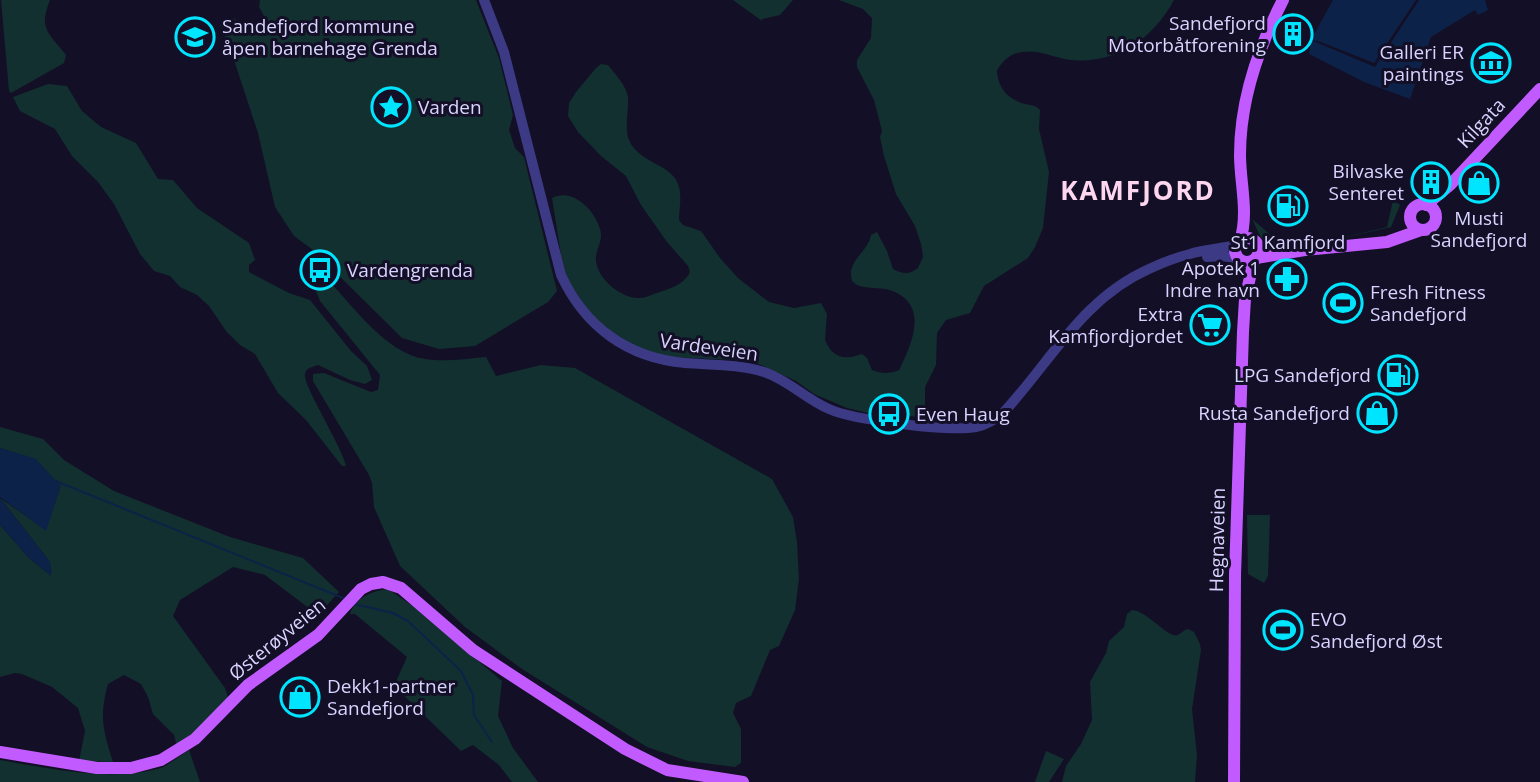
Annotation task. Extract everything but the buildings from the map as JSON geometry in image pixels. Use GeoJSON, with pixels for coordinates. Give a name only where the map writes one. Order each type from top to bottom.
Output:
{"type":"FeatureCollection","features":[{"type":"Feature","properties":{"kind":"main road"},"geometry":{"type":"LineString","coordinates":[[1283,0],[1256,59],[1246,98],[1241,136],[1244,219],[1236,252],[1247,259],[1387,242],[1430,228],[1436,218],[1430,208],[1414,207],[1406,224],[1388,234],[1338,247]]}},
{"type":"Feature","properties":{"kind":"main road","name":"Kilgata"},"geometry":{"type":"LineString","coordinates":[[1430,208],[1540,89]]}},
{"type":"Feature","properties":{"kind":"main road"},"geometry":{"type":"LineString","coordinates":[[1243,194],[1259,250],[1247,259]]}},
{"type":"Feature","properties":{"kind":"main road"},"geometry":{"type":"LineString","coordinates":[[1410,218],[1413,225],[1421,230]]}},
{"type":"Feature","properties":{"kind":"main road"},"geometry":{"type":"LineString","coordinates":[[1239,242],[1248,238],[1305,250]]}},
{"type":"Feature","properties":{"kind":"main road","name":"Hegnaveien"},"geometry":{"type":"LineString","coordinates":[[1234,782],[1236,556],[1247,259]]}},
{"type":"Feature","properties":{"kind":"main road","name":"Østerøyveien"},"geometry":{"type":"LineString","coordinates":[[0,752],[108,769],[142,766],[161,760],[195,739],[248,685],[308,643],[337,617],[361,589],[383,582],[394,584],[412,596],[473,650],[625,749],[667,770],[743,782]]}},
{"type":"Feature","properties":{"kind":"street","name":"Vardeveien"},"geometry":{"type":"LineString","coordinates":[[484,0],[504,52],[561,275],[578,306],[591,321],[616,340],[641,353],[667,361],[761,371],[827,408],[854,417],[943,428],[976,427],[992,421],[1004,412],[1094,304],[1133,277],[1186,254],[1224,249],[1239,242]]}},
{"type":"Feature","properties":{"kind":"street","name":"Vardeveien"},"geometry":{"type":"LineString","coordinates":[[1179,259],[1223,256],[1247,259]]}},
{"type":"Feature","properties":{"kind":"green space"},"geometry":{"type":"Polygon","coordinates":[[[1,0],[50,0],[45,24],[50,36],[66,55],[64,63],[11,93],[9,91],[1,0]]]}},
{"type":"Feature","properties":{"kind":"green space"},"geometry":{"type":"Polygon","coordinates":[[[260,0],[476,0],[499,58],[513,115],[509,130],[515,148],[524,157],[557,291],[548,302],[475,346],[439,349],[402,338],[313,250],[294,236],[275,207],[258,133],[220,25],[223,18],[233,18],[249,28],[260,23],[264,16],[259,7],[260,0]]]}},
{"type":"Feature","properties":{"kind":"green space"},"geometry":{"type":"Polygon","coordinates":[[[733,0],[793,0],[780,15],[762,21],[733,0]]]}},
{"type":"Feature","properties":{"kind":"green space"},"geometry":{"type":"Polygon","coordinates":[[[839,0],[1174,0],[1156,26],[1132,46],[1118,53],[1104,58],[1071,60],[1028,51],[1014,54],[997,70],[1006,94],[1040,110],[1039,129],[1049,172],[1043,228],[1028,258],[984,286],[970,313],[946,320],[937,333],[936,365],[925,387],[925,412],[921,417],[868,413],[847,408],[752,361],[671,357],[644,351],[598,326],[567,279],[561,255],[552,198],[560,195],[582,202],[593,215],[601,233],[596,257],[598,268],[605,281],[618,291],[632,297],[645,297],[675,286],[690,272],[641,205],[626,176],[601,156],[578,132],[568,116],[569,103],[576,92],[596,68],[601,64],[608,65],[627,93],[629,140],[640,154],[664,168],[676,179],[680,195],[679,220],[683,225],[701,231],[738,278],[769,302],[794,308],[821,303],[827,314],[825,340],[836,354],[850,357],[862,354],[867,358],[872,370],[879,372],[899,370],[912,339],[912,307],[895,292],[857,285],[852,281],[852,267],[871,235],[877,232],[893,269],[900,272],[909,273],[918,268],[923,257],[921,244],[915,226],[896,194],[884,156],[880,137],[882,131],[874,100],[857,67],[857,60],[871,38],[872,18],[863,9],[839,0]]]}},
{"type":"Feature","properties":{"kind":"green space"},"geometry":{"type":"Polygon","coordinates":[[[48,84],[67,86],[82,111],[101,127],[136,143],[158,179],[173,180],[197,208],[249,243],[255,260],[249,265],[249,272],[289,293],[310,300],[351,351],[367,366],[372,380],[365,384],[318,365],[308,369],[305,374],[346,466],[342,466],[306,420],[278,393],[255,354],[240,345],[226,331],[209,306],[197,295],[180,287],[170,276],[154,271],[140,254],[114,204],[98,182],[72,156],[55,129],[20,111],[13,97],[48,84]]]}},
{"type":"Feature","properties":{"kind":"green space"},"geometry":{"type":"Polygon","coordinates":[[[1393,200],[1400,205],[1391,227],[1329,241],[1387,227],[1393,200]]]}},
{"type":"Feature","properties":{"kind":"green space"},"geometry":{"type":"Polygon","coordinates":[[[1252,219],[1278,241],[1279,246],[1261,238],[1252,219]]]}},
{"type":"Feature","properties":{"kind":"green space"},"geometry":{"type":"Polygon","coordinates":[[[328,280],[384,338],[411,355],[440,360],[486,357],[496,376],[541,365],[575,368],[772,479],[793,517],[799,579],[795,610],[779,646],[770,650],[751,696],[736,703],[733,713],[741,729],[741,763],[735,767],[688,761],[647,747],[522,669],[465,627],[400,566],[374,507],[369,475],[313,381],[313,374],[324,373],[371,392],[378,390],[380,375],[320,301],[316,291],[328,280]]]}},
{"type":"Feature","properties":{"kind":"green space"},"geometry":{"type":"Polygon","coordinates":[[[0,427],[43,439],[64,460],[114,491],[230,537],[303,558],[339,592],[318,615],[265,575],[233,567],[180,600],[173,616],[225,688],[229,700],[177,748],[174,735],[153,714],[141,684],[124,675],[108,684],[104,706],[105,732],[113,762],[79,761],[85,731],[78,708],[52,687],[22,674],[0,677],[0,525],[28,557],[51,576],[50,562],[0,498],[46,530],[35,459],[0,448],[0,427]]]}},
{"type":"Feature","properties":{"kind":"green space"},"geometry":{"type":"Polygon","coordinates":[[[1247,515],[1270,515],[1268,576],[1264,583],[1248,574],[1247,515]]]}},
{"type":"Feature","properties":{"kind":"green space"},"geometry":{"type":"Polygon","coordinates":[[[388,589],[417,609],[502,681],[498,716],[513,748],[538,782],[512,782],[499,765],[473,745],[461,751],[394,686],[407,657],[355,614],[350,614],[365,596],[388,589]]]}},
{"type":"Feature","properties":{"kind":"green space"},"geometry":{"type":"Polygon","coordinates":[[[1132,610],[1145,615],[1174,635],[1188,629],[1194,632],[1200,644],[1192,709],[1197,755],[1195,782],[1062,782],[1066,766],[1081,744],[1092,720],[1090,682],[1106,653],[1109,641],[1124,627],[1127,614],[1132,610]]]}},
{"type":"Feature","properties":{"kind":"green space"},"geometry":{"type":"Polygon","coordinates":[[[189,750],[200,782],[0,782],[0,760],[81,773],[122,774],[161,768],[189,750]]]}},
{"type":"Feature","properties":{"kind":"green space"},"geometry":{"type":"Polygon","coordinates":[[[1046,751],[1064,759],[1049,782],[1035,782],[1046,751]]]}},
{"type":"Feature","properties":{"kind":"water"},"geometry":{"type":"Polygon","coordinates":[[[1333,0],[1485,0],[1488,10],[1478,15],[1475,10],[1431,37],[1410,99],[1364,82],[1309,54],[1311,40],[1333,0]]]}},
{"type":"Feature","properties":{"kind":"water"},"geometry":{"type":"Polygon","coordinates":[[[0,448],[36,459],[61,486],[46,531],[0,497],[0,448]]]}},
{"type":"Feature","properties":{"kind":"water"},"geometry":{"type":"Polygon","coordinates":[[[0,498],[50,562],[51,576],[28,557],[0,525],[0,498]]]}},
{"type":"Feature","properties":{"kind":"pier"},"geometry":{"type":"Polygon","coordinates":[[[1416,0],[1419,0],[1375,67],[1311,40],[1374,63],[1416,0]]]}},
{"type":"Feature","properties":{"kind":"waterway"},"geometry":{"type":"LineString","coordinates":[[56,481],[343,598]]}},
{"type":"Feature","properties":{"kind":"waterway"},"geometry":{"type":"LineString","coordinates":[[354,604],[393,613],[408,621],[461,671],[473,695],[474,715],[492,742]]}},
{"type":"Feature","properties":{"kind":"place","name":"Sandefjord Motorbåtforening"},"geometry":{"type":"Point","coordinates":[1293,34]}},
{"type":"Feature","properties":{"kind":"place","name":"Sandefjord kommune åpen barnehage Grenda"},"geometry":{"type":"Point","coordinates":[195,37]}},
{"type":"Feature","properties":{"kind":"place","name":"Galleri ER paintings"},"geometry":{"type":"Point","coordinates":[1491,63]}},
{"type":"Feature","properties":{"kind":"place","name":"Varden"},"geometry":{"type":"Point","coordinates":[391,107]}},
{"type":"Feature","properties":{"kind":"place","name":"Bilvaske Senteret"},"geometry":{"type":"Point","coordinates":[1431,182]}},
{"type":"Feature","properties":{"kind":"place","name":"Musti Sandefjord"},"geometry":{"type":"Point","coordinates":[1479,183]}},
{"type":"Feature","properties":{"kind":"place","name":"St1 Kamfjord"},"geometry":{"type":"Point","coordinates":[1288,206]}},
{"type":"Feature","properties":{"kind":"place","name":"Vardengrenda"},"geometry":{"type":"Point","coordinates":[320,270]}},
{"type":"Feature","properties":{"kind":"place","name":"Apotek 1 Indre havn"},"geometry":{"type":"Point","coordinates":[1287,279]}},
{"type":"Feature","properties":{"kind":"place","name":"Fresh Fitness Sandefjord"},"geometry":{"type":"Point","coordinates":[1343,303]}},
{"type":"Feature","properties":{"kind":"place","name":"Extra Kamfjordjordet"},"geometry":{"type":"Point","coordinates":[1210,325]}},
{"type":"Feature","properties":{"kind":"place","name":"LPG Sandefjord"},"geometry":{"type":"Point","coordinates":[1398,375]}},
{"type":"Feature","properties":{"kind":"place","name":"Rusta Sandefjord"},"geometry":{"type":"Point","coordinates":[1377,413]}},
{"type":"Feature","properties":{"kind":"place","name":"Even Haug"},"geometry":{"type":"Point","coordinates":[889,414]}},
{"type":"Feature","properties":{"kind":"place","name":"EVO Sandefjord Øst"},"geometry":{"type":"Point","coordinates":[1283,630]}},
{"type":"Feature","properties":{"kind":"place","name":"Dekk1-partner Sandefjord"},"geometry":{"type":"Point","coordinates":[300,697]}},
{"type":"Feature","properties":{"kind":"district","name":"KAMFJORD"},"geometry":{"type":"Point","coordinates":[1138,190]}}]}
